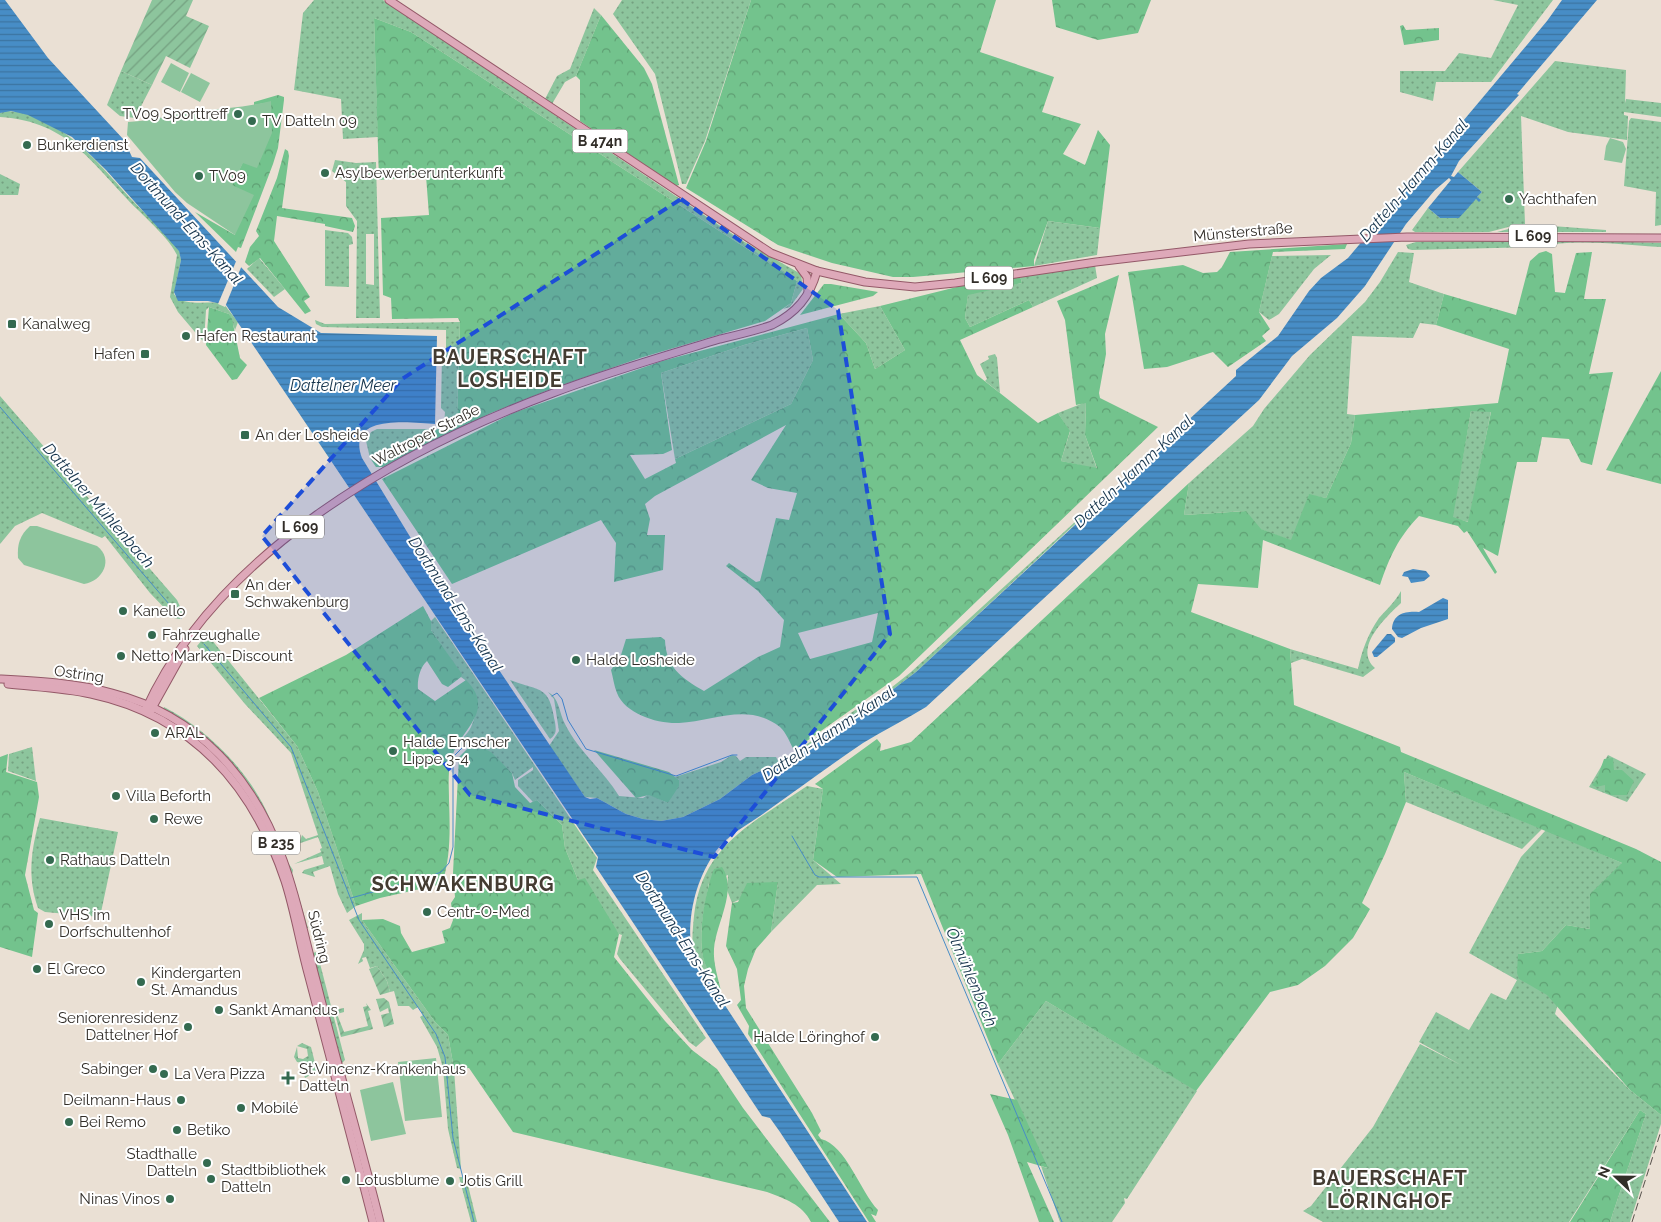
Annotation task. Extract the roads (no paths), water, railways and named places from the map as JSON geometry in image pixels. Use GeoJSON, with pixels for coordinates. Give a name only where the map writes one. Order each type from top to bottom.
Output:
{"type":"FeatureCollection","features":[{"type":"Feature","properties":{"kind":"main road","name":"B 474n"},"geometry":{"type":"LineString","coordinates":[[389,0],[771,253],[817,271]]}},
{"type":"Feature","properties":{"kind":"main road","name":"Münsterstraße"},"geometry":{"type":"LineString","coordinates":[[817,271],[885,285],[915,287],[1220,246],[1406,237],[1661,238]]}},
{"type":"Feature","properties":{"kind":"main road"},"geometry":{"type":"LineString","coordinates":[[797,264],[807,277],[808,294]]}},
{"type":"Feature","properties":{"kind":"main road","name":"Waltroper Straße"},"geometry":{"type":"LineString","coordinates":[[149,709],[173,658],[213,610],[258,564],[297,530],[344,496],[381,472],[472,426],[554,392],[638,364],[772,325],[797,310],[808,294],[817,271]]}},
{"type":"Feature","properties":{"kind":"main road","name":"Ostring"},"geometry":{"type":"LineString","coordinates":[[0,679],[90,688],[149,709]]}},
{"type":"Feature","properties":{"kind":"main road","name":"Ostring"},"geometry":{"type":"LineString","coordinates":[[0,684],[90,694],[149,709]]}},
{"type":"Feature","properties":{"kind":"main road","name":"Südring"},"geometry":{"type":"LineString","coordinates":[[149,709],[186,735],[220,764],[250,803],[266,833],[285,882],[373,1222]]}},
{"type":"Feature","properties":{"kind":"main road","name":"Südring"},"geometry":{"type":"LineString","coordinates":[[149,709],[192,731],[226,760],[251,792],[274,838],[294,894],[380,1222]]}},
{"type":"Feature","properties":{"kind":"water","name":"Dattelner Meer"},"geometry":{"type":"Polygon","coordinates":[[[0,0],[5,0],[48,58],[124,140],[132,157],[140,158],[278,307],[321,333],[437,336],[435,424],[397,422],[372,427],[363,434],[359,444],[362,458],[423,558],[585,797],[590,799],[597,798],[626,814],[643,819],[661,821],[683,817],[720,799],[752,775],[795,755],[854,714],[863,712],[916,672],[1236,376],[1236,370],[1278,336],[1309,291],[1321,278],[1348,258],[1547,21],[1562,0],[1597,0],[1517,94],[1519,95],[1459,161],[1451,176],[1454,177],[1458,172],[1482,192],[1477,197],[1481,200],[1479,202],[1476,199],[1459,218],[1440,218],[1428,208],[1451,180],[1449,178],[1435,190],[1406,224],[1365,286],[1337,318],[1292,356],[1259,400],[926,707],[863,743],[733,834],[721,845],[709,862],[698,887],[691,914],[690,942],[692,955],[867,1222],[839,1222],[770,1118],[762,1116],[596,867],[598,857],[226,305],[208,301],[178,301],[174,292],[181,260],[179,251],[106,170],[72,137],[28,115],[11,111],[0,113],[0,0]]]}},
{"type":"Feature","properties":{"kind":"water"},"geometry":{"type":"Polygon","coordinates":[[[1413,569],[1426,571],[1430,576],[1424,581],[1411,583],[1408,577],[1402,576],[1404,572],[1413,569]]]}},
{"type":"Feature","properties":{"kind":"water"},"geometry":{"type":"Polygon","coordinates":[[[1443,598],[1448,600],[1448,619],[1421,628],[1402,638],[1398,637],[1392,629],[1395,619],[1401,614],[1419,612],[1443,598]]]}},
{"type":"Feature","properties":{"kind":"water"},"geometry":{"type":"Polygon","coordinates":[[[1387,634],[1391,634],[1395,638],[1395,642],[1377,657],[1374,657],[1372,652],[1387,634]]]}},
{"type":"Feature","properties":{"kind":"waterway","name":"Dattelner Mühlenbach"},"geometry":{"type":"LineString","coordinates":[[0,407],[181,618]]}},
{"type":"Feature","properties":{"kind":"waterway"},"geometry":{"type":"LineString","coordinates":[[204,644],[291,747],[359,920],[436,1034],[445,1057],[453,1138],[474,1222]]}},
{"type":"Feature","properties":{"kind":"waterway","name":"Ölmühlenbach"},"geometry":{"type":"LineString","coordinates":[[552,696],[557,693],[562,699],[568,720],[586,749],[676,776],[732,755],[737,755]]}},
{"type":"Feature","properties":{"kind":"waterway","name":"Ölmühlenbach"},"geometry":{"type":"LineString","coordinates":[[351,898],[431,876],[441,872],[449,863],[453,847],[453,757],[463,747],[483,742]]}},
{"type":"Feature","properties":{"kind":"waterway","name":"Ölmühlenbach"},"geometry":{"type":"LineString","coordinates":[[792,836],[815,875],[819,877],[917,877],[1062,1222]]}},
{"type":"Feature","properties":{"kind":"railway"},"geometry":{"type":"LineString","coordinates":[[1632,1222],[1661,1131]]}},
{"type":"Feature","properties":{"kind":"place","name":"TV09 Sporttreff"},"geometry":{"type":"Point","coordinates":[238,114]}},
{"type":"Feature","properties":{"kind":"place","name":"TV Datteln 09"},"geometry":{"type":"Point","coordinates":[252,121]}},
{"type":"Feature","properties":{"kind":"place","name":"Bunkerdienst"},"geometry":{"type":"Point","coordinates":[27,145]}},
{"type":"Feature","properties":{"kind":"place","name":"Asylbewerberunterkunft"},"geometry":{"type":"Point","coordinates":[325,173]}},
{"type":"Feature","properties":{"kind":"place","name":"TV09"},"geometry":{"type":"Point","coordinates":[199,176]}},
{"type":"Feature","properties":{"kind":"place","name":"Yachthafen"},"geometry":{"type":"Point","coordinates":[1509,199]}},
{"type":"Feature","properties":{"kind":"place","name":"Kanalweg"},"geometry":{"type":"Point","coordinates":[12,324]}},
{"type":"Feature","properties":{"kind":"place","name":"Hafen Restaurant"},"geometry":{"type":"Point","coordinates":[186,336]}},
{"type":"Feature","properties":{"kind":"place","name":"Hafen"},"geometry":{"type":"Point","coordinates":[145,354]}},
{"type":"Feature","properties":{"kind":"place","name":"An der Losheide"},"geometry":{"type":"Point","coordinates":[245,435]}},
{"type":"Feature","properties":{"kind":"place","name":"An der Schwakenburg"},"geometry":{"type":"Point","coordinates":[235,594]}},
{"type":"Feature","properties":{"kind":"place","name":"Kanello"},"geometry":{"type":"Point","coordinates":[123,611]}},
{"type":"Feature","properties":{"kind":"place","name":"Fahrzeughalle"},"geometry":{"type":"Point","coordinates":[152,635]}},
{"type":"Feature","properties":{"kind":"place","name":"Netto Marken-Discount"},"geometry":{"type":"Point","coordinates":[121,656]}},
{"type":"Feature","properties":{"kind":"place","name":"Halde Losheide"},"geometry":{"type":"Point","coordinates":[576,660]}},
{"type":"Feature","properties":{"kind":"place","name":"ARAL"},"geometry":{"type":"Point","coordinates":[155,733]}},
{"type":"Feature","properties":{"kind":"place","name":"Halde Emscher Lippe 3-4"},"geometry":{"type":"Point","coordinates":[393,751]}},
{"type":"Feature","properties":{"kind":"place","name":"Villa Beforth"},"geometry":{"type":"Point","coordinates":[116,796]}},
{"type":"Feature","properties":{"kind":"place","name":"Rewe"},"geometry":{"type":"Point","coordinates":[154,819]}},
{"type":"Feature","properties":{"kind":"place","name":"Rathaus Datteln"},"geometry":{"type":"Point","coordinates":[50,860]}},
{"type":"Feature","properties":{"kind":"place","name":"Centr-O-Med"},"geometry":{"type":"Point","coordinates":[427,912]}},
{"type":"Feature","properties":{"kind":"place","name":"VHS im Dorfschultenhof"},"geometry":{"type":"Point","coordinates":[49,924]}},
{"type":"Feature","properties":{"kind":"place","name":"El Greco"},"geometry":{"type":"Point","coordinates":[37,969]}},
{"type":"Feature","properties":{"kind":"place","name":"Kindergarten St. Amandus"},"geometry":{"type":"Point","coordinates":[141,982]}},
{"type":"Feature","properties":{"kind":"place","name":"Sankt Amandus"},"geometry":{"type":"Point","coordinates":[219,1010]}},
{"type":"Feature","properties":{"kind":"place","name":"Seniorenresidenz Dattelner Hof"},"geometry":{"type":"Point","coordinates":[188,1027]}},
{"type":"Feature","properties":{"kind":"place","name":"Halde Löringhof"},"geometry":{"type":"Point","coordinates":[875,1037]}},
{"type":"Feature","properties":{"kind":"place","name":"Sabinger"},"geometry":{"type":"Point","coordinates":[153,1069]}},
{"type":"Feature","properties":{"kind":"place","name":"La Vera Pizza"},"geometry":{"type":"Point","coordinates":[164,1074]}},
{"type":"Feature","properties":{"kind":"place","name":"St.Vincenz-Krankenhaus Datteln"},"geometry":{"type":"Point","coordinates":[288,1078]}},
{"type":"Feature","properties":{"kind":"place","name":"Deilmann-Haus"},"geometry":{"type":"Point","coordinates":[181,1100]}},
{"type":"Feature","properties":{"kind":"place","name":"Mobilé"},"geometry":{"type":"Point","coordinates":[241,1108]}},
{"type":"Feature","properties":{"kind":"place","name":"Bei Remo"},"geometry":{"type":"Point","coordinates":[69,1122]}},
{"type":"Feature","properties":{"kind":"place","name":"Betiko"},"geometry":{"type":"Point","coordinates":[177,1130]}},
{"type":"Feature","properties":{"kind":"place","name":"Stadthalle Datteln"},"geometry":{"type":"Point","coordinates":[207,1163]}},
{"type":"Feature","properties":{"kind":"place","name":"Stadtbibliothek Datteln"},"geometry":{"type":"Point","coordinates":[211,1179]}},
{"type":"Feature","properties":{"kind":"place","name":"Lotusblume"},"geometry":{"type":"Point","coordinates":[346,1180]}},
{"type":"Feature","properties":{"kind":"place","name":"Jotis Grill"},"geometry":{"type":"Point","coordinates":[450,1181]}},
{"type":"Feature","properties":{"kind":"place","name":"Ninas Vinos"},"geometry":{"type":"Point","coordinates":[170,1199]}},
{"type":"Feature","properties":{"kind":"district","name":"BAUERSCHAFT LOSHEIDE"},"geometry":{"type":"Point","coordinates":[510,368]}},
{"type":"Feature","properties":{"kind":"district","name":"SCHWAKENBURG"},"geometry":{"type":"Point","coordinates":[463,884]}},
{"type":"Feature","properties":{"kind":"district","name":"BAUERSCHAFT LÖRINGHOF"},"geometry":{"type":"Point","coordinates":[1390,1190]}},
{"type":"Feature","properties":{"kind":"water label","name":"Datteln-Hamm-Kanal"},"geometry":{"type":"Point","coordinates":[1413,180]}},
{"type":"Feature","properties":{"kind":"water label","name":"Dortmund-Ems-Kanal"},"geometry":{"type":"Point","coordinates":[187,223]}},
{"type":"Feature","properties":{"kind":"water label","name":"Datteln-Hamm-Kanal"},"geometry":{"type":"Point","coordinates":[1133,471]}},
{"type":"Feature","properties":{"kind":"water label","name":"Dortmund-Ems-Kanal"},"geometry":{"type":"Point","coordinates":[456,604]}},
{"type":"Feature","properties":{"kind":"water label","name":"Datteln-Hamm-Kanal"},"geometry":{"type":"Point","coordinates":[828,733]}},
{"type":"Feature","properties":{"kind":"water label","name":"Dortmund-Ems-Kanal"},"geometry":{"type":"Point","coordinates":[683,939]}}]}
